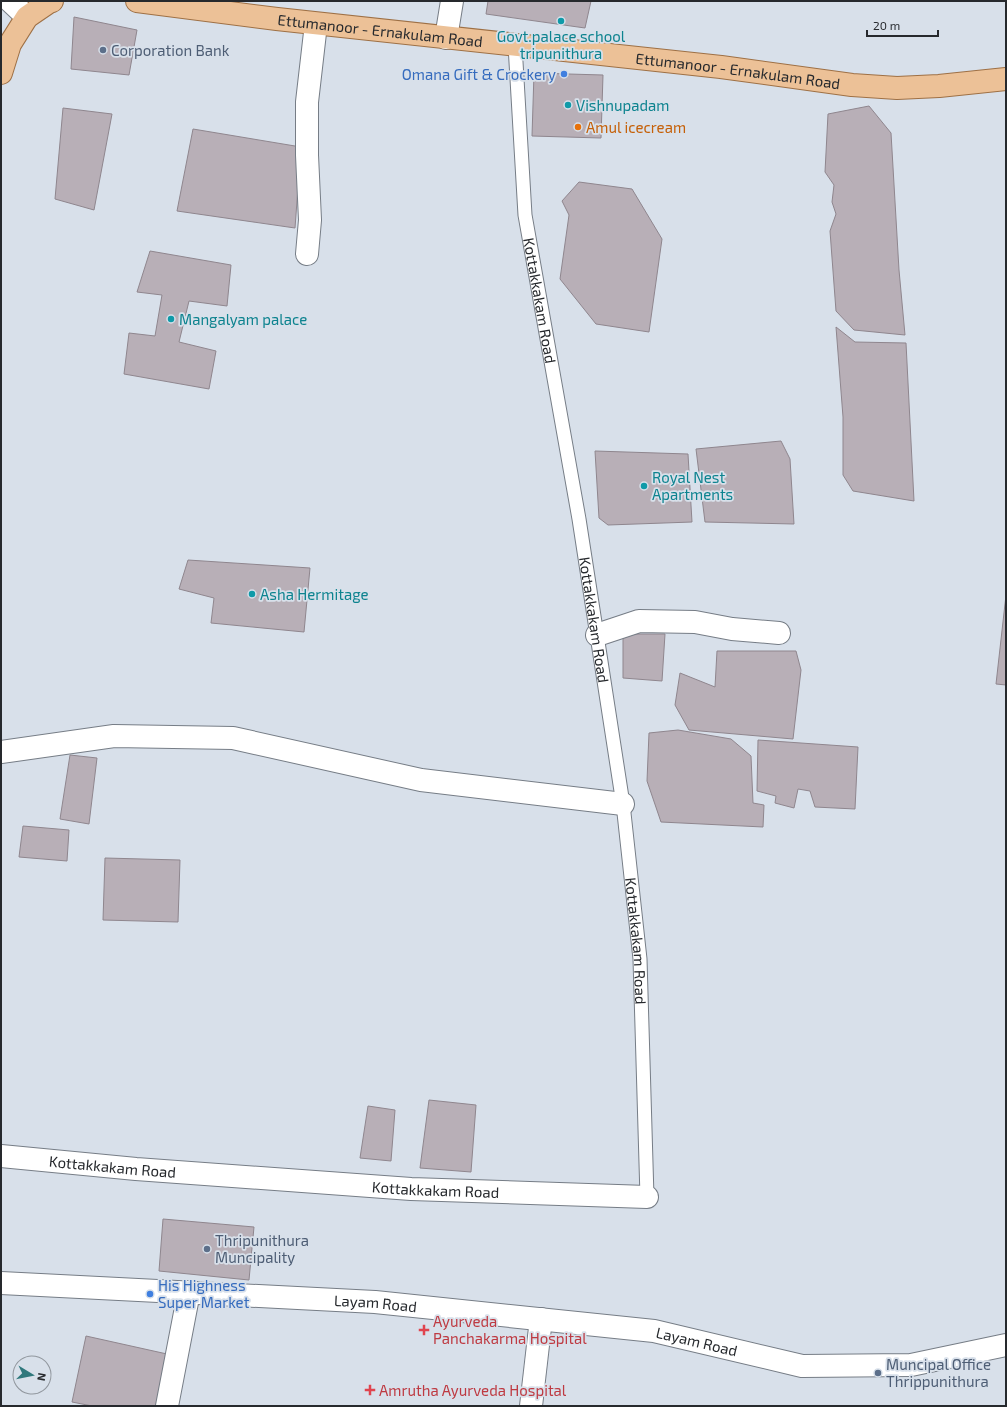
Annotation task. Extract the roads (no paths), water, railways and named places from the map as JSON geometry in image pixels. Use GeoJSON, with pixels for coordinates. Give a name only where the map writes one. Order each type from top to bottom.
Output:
{"type":"FeatureCollection","features":[{"type":"Feature","properties":{"kind":"main road"},"geometry":{"type":"LineString","coordinates":[[1,73],[10,44],[28,17],[52,1]]}},
{"type":"Feature","properties":{"kind":"main road","name":"Ettumanoor - Ernakulam Road"},"geometry":{"type":"LineString","coordinates":[[137,1],[316,24],[721,67],[852,86],[897,88],[939,86],[1006,79]]}},
{"type":"Feature","properties":{"kind":"street"},"geometry":{"type":"LineString","coordinates":[[10,1],[28,17]]}},
{"type":"Feature","properties":{"kind":"street"},"geometry":{"type":"LineString","coordinates":[[446,38],[452,1]]}},
{"type":"Feature","properties":{"kind":"street"},"geometry":{"type":"LineString","coordinates":[[307,254],[310,220],[307,155],[307,102],[316,24]]}},
{"type":"Feature","properties":{"kind":"street"},"geometry":{"type":"LineString","coordinates":[[597,635],[639,621],[695,622],[732,629],[779,633]]}},
{"type":"Feature","properties":{"kind":"street"},"geometry":{"type":"LineString","coordinates":[[1,752],[114,736],[233,738],[421,780],[623,804]]}},
{"type":"Feature","properties":{"kind":"street","name":"Kottakkakam Road"},"geometry":{"type":"LineString","coordinates":[[1,1156],[136,1169],[411,1189],[647,1197]]}},
{"type":"Feature","properties":{"kind":"street","name":"Layam Road"},"geometry":{"type":"LineString","coordinates":[[1,1283],[375,1302],[541,1319],[654,1331],[802,1366],[911,1365],[1006,1346]]}},
{"type":"Feature","properties":{"kind":"street"},"geometry":{"type":"LineString","coordinates":[[167,1406],[189,1292]]}},
{"type":"Feature","properties":{"kind":"street"},"geometry":{"type":"LineString","coordinates":[[531,1406],[541,1319]]}},
{"type":"Feature","properties":{"kind":"lane","name":"Kottakkakam Road"},"geometry":{"type":"LineString","coordinates":[[515,45],[525,215],[579,519],[623,804],[640,959],[647,1197]]}},
{"type":"Feature","properties":{"kind":"place","name":"Govt.palace school tripunithura"},"geometry":{"type":"Point","coordinates":[561,21]}},
{"type":"Feature","properties":{"kind":"place","name":"Corporation Bank"},"geometry":{"type":"Point","coordinates":[103,50]}},
{"type":"Feature","properties":{"kind":"place","name":"Omana Gift & Crockery"},"geometry":{"type":"Point","coordinates":[564,74]}},
{"type":"Feature","properties":{"kind":"place","name":"Vishnupadam"},"geometry":{"type":"Point","coordinates":[568,105]}},
{"type":"Feature","properties":{"kind":"place","name":"Amul icecream"},"geometry":{"type":"Point","coordinates":[578,127]}},
{"type":"Feature","properties":{"kind":"place","name":"Mangalyam palace"},"geometry":{"type":"Point","coordinates":[171,319]}},
{"type":"Feature","properties":{"kind":"place","name":"Royal Nest Apartments"},"geometry":{"type":"Point","coordinates":[644,486]}},
{"type":"Feature","properties":{"kind":"place","name":"Asha Hermitage"},"geometry":{"type":"Point","coordinates":[252,594]}},
{"type":"Feature","properties":{"kind":"place","name":"Thripunithura Muncipality"},"geometry":{"type":"Point","coordinates":[207,1249]}},
{"type":"Feature","properties":{"kind":"place","name":"His Highness Super Market"},"geometry":{"type":"Point","coordinates":[150,1294]}},
{"type":"Feature","properties":{"kind":"place","name":"Ayurveda Panchakarma Hospital"},"geometry":{"type":"Point","coordinates":[424,1330]}},
{"type":"Feature","properties":{"kind":"place","name":"Muncipal Office Thrippunithura"},"geometry":{"type":"Point","coordinates":[878,1373]}},
{"type":"Feature","properties":{"kind":"place","name":"Amrutha Ayurveda Hospital"},"geometry":{"type":"Point","coordinates":[370,1390]}}]}
